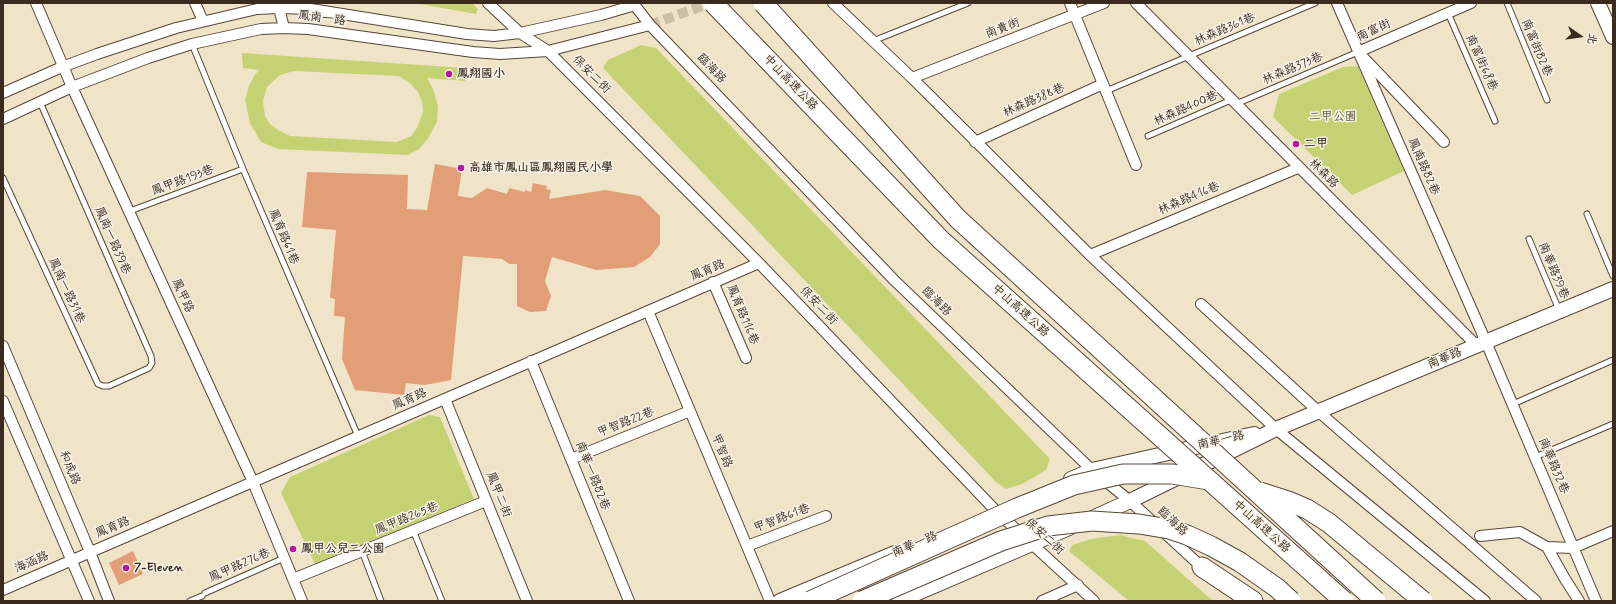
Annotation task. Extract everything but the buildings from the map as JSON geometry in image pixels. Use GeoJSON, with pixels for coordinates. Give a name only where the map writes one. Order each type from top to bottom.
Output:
{"type":"FeatureCollection","features":[{"type":"Feature","properties":{"kind":"highway","name":"中山高速公路"},"geometry":{"type":"LineString","coordinates":[[713,3],[941,240],[1344,601]]}},
{"type":"Feature","properties":{"kind":"highway","name":"中山高速公路"},"geometry":{"type":"LineString","coordinates":[[763,3],[958,219],[1376,601]]}},
{"type":"Feature","properties":{"kind":"highway"},"geometry":{"type":"LineString","coordinates":[[810,601],[1017,508],[1074,485],[1123,474],[1153,473],[1190,476],[1240,486],[1288,501],[1307,510],[1329,523],[1423,601]]}},
{"type":"Feature","properties":{"kind":"highway"},"geometry":{"type":"LineString","coordinates":[[862,601],[1007,539],[1048,526],[1092,521],[1139,524],[1169,529],[1187,535],[1240,562],[1276,588],[1291,601]]}},
{"type":"Feature","properties":{"kind":"highway"},"geometry":{"type":"LineString","coordinates":[[1202,567],[1253,601]]}},
{"type":"Feature","properties":{"kind":"main road"},"geometry":{"type":"LineString","coordinates":[[1598,3],[1613,37]]}},
{"type":"Feature","properties":{"kind":"main road","name":"南華路"},"geometry":{"type":"LineString","coordinates":[[1276,429],[1613,289]]}},
{"type":"Feature","properties":{"kind":"main road","name":"南華一路"},"geometry":{"type":"LineString","coordinates":[[780,601],[1092,470],[1276,429]]}},
{"type":"Feature","properties":{"kind":"main road","name":"南華一路"},"geometry":{"type":"LineString","coordinates":[[900,601],[1130,502],[1276,429]]}},
{"type":"Feature","properties":{"kind":"street","name":"鳳甲路"},"geometry":{"type":"LineString","coordinates":[[36,3],[62,67],[253,482],[302,601]]}},
{"type":"Feature","properties":{"kind":"street"},"geometry":{"type":"LineString","coordinates":[[195,3],[203,21]]}},
{"type":"Feature","properties":{"kind":"street","name":"保安二街"},"geometry":{"type":"LineString","coordinates":[[488,3],[520,33],[548,51],[759,263],[996,511],[1094,601]]}},
{"type":"Feature","properties":{"kind":"street"},"geometry":{"type":"LineString","coordinates":[[833,3],[912,78],[1090,255],[1276,429],[1485,601]]}},
{"type":"Feature","properties":{"kind":"street"},"geometry":{"type":"LineString","coordinates":[[1070,3],[1136,165]]}},
{"type":"Feature","properties":{"kind":"street","name":"南貴街"},"geometry":{"type":"LineString","coordinates":[[912,78],[1104,3]]}},
{"type":"Feature","properties":{"kind":"street","name":"林森路"},"geometry":{"type":"LineString","coordinates":[[1136,3],[1298,168],[1482,344]]}},
{"type":"Feature","properties":{"kind":"street","name":"鳳南路82巷"},"geometry":{"type":"LineString","coordinates":[[1337,3],[1482,344]]}},
{"type":"Feature","properties":{"kind":"street","name":"鳳南一路"},"geometry":{"type":"LineString","coordinates":[[3,93],[62,67],[104,51],[176,28],[257,9],[284,5],[467,34],[494,36],[520,33],[601,15],[634,4]]}},
{"type":"Feature","properties":{"kind":"street","name":"臨海路"},"geometry":{"type":"LineString","coordinates":[[634,4],[650,25],[894,280],[1092,470],[1130,502],[1239,601]]}},
{"type":"Feature","properties":{"kind":"street","name":"南富街"},"geometry":{"type":"LineString","coordinates":[[1444,142],[1358,52],[1466,4]]}},
{"type":"Feature","properties":{"kind":"street"},"geometry":{"type":"LineString","coordinates":[[284,5],[284,28]]}},
{"type":"Feature","properties":{"kind":"street","name":"鳳南一路"},"geometry":{"type":"LineString","coordinates":[[3,119],[72,87],[148,58],[192,44],[261,29],[308,29],[493,54],[548,51],[650,25]]}},
{"type":"Feature","properties":{"kind":"street","name":"林森路388巷"},"geometry":{"type":"LineString","coordinates":[[975,142],[1105,88]]}},
{"type":"Feature","properties":{"kind":"street","name":"林森路416巷"},"geometry":{"type":"LineString","coordinates":[[1090,255],[1298,168]]}},
{"type":"Feature","properties":{"kind":"street","name":"鳳育路"},"geometry":{"type":"LineString","coordinates":[[72,560],[759,263]]}},
{"type":"Feature","properties":{"kind":"street","name":"鳳育路116巷"},"geometry":{"type":"LineString","coordinates":[[713,282],[746,358]]}},
{"type":"Feature","properties":{"kind":"street"},"geometry":{"type":"LineString","coordinates":[[1201,304],[1319,412],[1536,601]]}},
{"type":"Feature","properties":{"kind":"street","name":"甲智路"},"geometry":{"type":"LineString","coordinates":[[648,311],[770,601]]}},
{"type":"Feature","properties":{"kind":"street","name":"南華路32巷"},"geometry":{"type":"LineString","coordinates":[[1482,344],[1513,404],[1596,601]]}},
{"type":"Feature","properties":{"kind":"street","name":"和成路"},"geometry":{"type":"LineString","coordinates":[[3,346],[90,552],[109,601]]}},
{"type":"Feature","properties":{"kind":"street","name":"南華一路82巷"},"geometry":{"type":"LineString","coordinates":[[531,361],[629,601]]}},
{"type":"Feature","properties":{"kind":"street","name":"鳳甲二街"},"geometry":{"type":"LineString","coordinates":[[445,399],[527,601]]}},
{"type":"Feature","properties":{"kind":"street"},"geometry":{"type":"LineString","coordinates":[[3,401],[89,601]]}},
{"type":"Feature","properties":{"kind":"street","name":"甲智路22巷"},"geometry":{"type":"LineString","coordinates":[[571,459],[690,411]]}},
{"type":"Feature","properties":{"kind":"street","name":"鳳甲路265巷"},"geometry":{"type":"LineString","coordinates":[[293,579],[486,501]]}},
{"type":"Feature","properties":{"kind":"street","name":"甲智路61巷"},"geometry":{"type":"LineString","coordinates":[[747,546],[826,516]]}},
{"type":"Feature","properties":{"kind":"street"},"geometry":{"type":"LineString","coordinates":[[1480,536],[1520,532],[1548,547],[1573,548],[1613,531]]}},
{"type":"Feature","properties":{"kind":"street"},"geometry":{"type":"LineString","coordinates":[[1548,547],[1579,601]]}},
{"type":"Feature","properties":{"kind":"street","name":"海涵路"},"geometry":{"type":"LineString","coordinates":[[3,590],[72,560]]}},
{"type":"Feature","properties":{"kind":"street"},"geometry":{"type":"LineString","coordinates":[[1042,601],[1078,586]]}},
{"type":"Feature","properties":{"kind":"lane"},"geometry":{"type":"LineString","coordinates":[[873,41],[968,3]]}},
{"type":"Feature","properties":{"kind":"lane","name":"林森路361巷"},"geometry":{"type":"LineString","coordinates":[[1188,56],[1315,3]]}},
{"type":"Feature","properties":{"kind":"lane","name":"南富街82巷"},"geometry":{"type":"LineString","coordinates":[[1506,3],[1547,100]]}},
{"type":"Feature","properties":{"kind":"lane","name":"南富街68巷"},"geometry":{"type":"LineString","coordinates":[[1448,13],[1496,121]]}},
{"type":"Feature","properties":{"kind":"lane","name":"鳳育路61巷"},"geometry":{"type":"LineString","coordinates":[[192,44],[243,169],[358,436]]}},
{"type":"Feature","properties":{"kind":"lane","name":"林森路373巷"},"geometry":{"type":"LineString","coordinates":[[1234,102],[1358,52]]}},
{"type":"Feature","properties":{"kind":"lane","name":"林森路388巷"},"geometry":{"type":"LineString","coordinates":[[1105,88],[1188,56]]}},
{"type":"Feature","properties":{"kind":"lane","name":"鳳南一路39巷"},"geometry":{"type":"LineString","coordinates":[[40,102],[151,356],[152,363],[149,368],[128,377]]}},
{"type":"Feature","properties":{"kind":"lane","name":"林森路400巷"},"geometry":{"type":"LineString","coordinates":[[1148,136],[1234,102]]}},
{"type":"Feature","properties":{"kind":"lane","name":"鳳甲路193巷"},"geometry":{"type":"LineString","coordinates":[[130,212],[243,169]]}},
{"type":"Feature","properties":{"kind":"lane","name":"鳳南一路31巷"},"geometry":{"type":"LineString","coordinates":[[3,178],[98,384],[109,386],[128,377]]}},
{"type":"Feature","properties":{"kind":"lane"},"geometry":{"type":"LineString","coordinates":[[1587,214],[1613,276]]}},
{"type":"Feature","properties":{"kind":"lane","name":"南華路39巷"},"geometry":{"type":"LineString","coordinates":[[1529,239],[1559,311]]}},
{"type":"Feature","properties":{"kind":"lane"},"geometry":{"type":"LineString","coordinates":[[1513,404],[1613,360]]}},
{"type":"Feature","properties":{"kind":"lane"},"geometry":{"type":"LineString","coordinates":[[1535,457],[1613,424]]}},
{"type":"Feature","properties":{"kind":"lane"},"geometry":{"type":"LineString","coordinates":[[413,530],[442,601]]}},
{"type":"Feature","properties":{"kind":"lane"},"geometry":{"type":"LineString","coordinates":[[362,551],[381,601]]}},
{"type":"Feature","properties":{"kind":"lane","name":"鳳甲路276巷"},"geometry":{"type":"LineString","coordinates":[[190,601],[284,558]]}},
{"type":"Feature","properties":{"kind":"green space"},"geometry":{"type":"Polygon","coordinates":[[[414,3],[472,3],[478,9],[476,14],[414,3]]]}},
{"type":"Feature","properties":{"kind":"green space"},"geometry":{"type":"Polygon","coordinates":[[[641,45],[656,48],[1050,459],[1046,470],[1022,484],[1006,489],[996,482],[603,68],[608,60],[641,45]]]}},
{"type":"Feature","properties":{"kind":"green space"},"geometry":{"type":"Polygon","coordinates":[[[242,53],[465,68],[465,81],[427,78],[433,89],[438,106],[437,122],[427,140],[419,149],[408,155],[278,149],[261,142],[250,123],[245,100],[249,86],[259,70],[243,68],[242,53]],[[294,71],[280,75],[267,87],[263,101],[265,116],[270,124],[290,136],[397,142],[411,136],[417,128],[423,112],[422,101],[418,92],[410,83],[399,76],[294,71]]]}},
{"type":"Feature","properties":{"kind":"green space","name":"二甲公園"},"geometry":{"type":"Polygon","coordinates":[[[1358,66],[1404,171],[1352,195],[1273,117],[1279,94],[1343,67],[1358,66]]]}},
{"type":"Feature","properties":{"kind":"green space"},"geometry":{"type":"Polygon","coordinates":[[[429,415],[440,417],[474,499],[315,564],[281,493],[290,477],[429,415]]]}},
{"type":"Feature","properties":{"kind":"green space"},"geometry":{"type":"Polygon","coordinates":[[[1120,535],[1145,541],[1213,601],[1129,601],[1069,551],[1072,545],[1091,539],[1120,535]]]}},
{"type":"Feature","properties":{"kind":"tunnel"},"geometry":{"type":"LineString","coordinates":[[650,25],[710,3]]}},
{"type":"Feature","properties":{"kind":"place","name":"鳳翔國小"},"geometry":{"type":"Point","coordinates":[449,74]}},
{"type":"Feature","properties":{"kind":"place","name":"二甲"},"geometry":{"type":"Point","coordinates":[1296,144]}},
{"type":"Feature","properties":{"kind":"place","name":"高雄市鳳山區鳳翔國民小學"},"geometry":{"type":"Point","coordinates":[461,168]}},
{"type":"Feature","properties":{"kind":"place","name":"鳳甲公兒二公園"},"geometry":{"type":"Point","coordinates":[293,549]}},
{"type":"Feature","properties":{"kind":"place","name":"7-Eleven"},"geometry":{"type":"Point","coordinates":[126,568]}}]}
